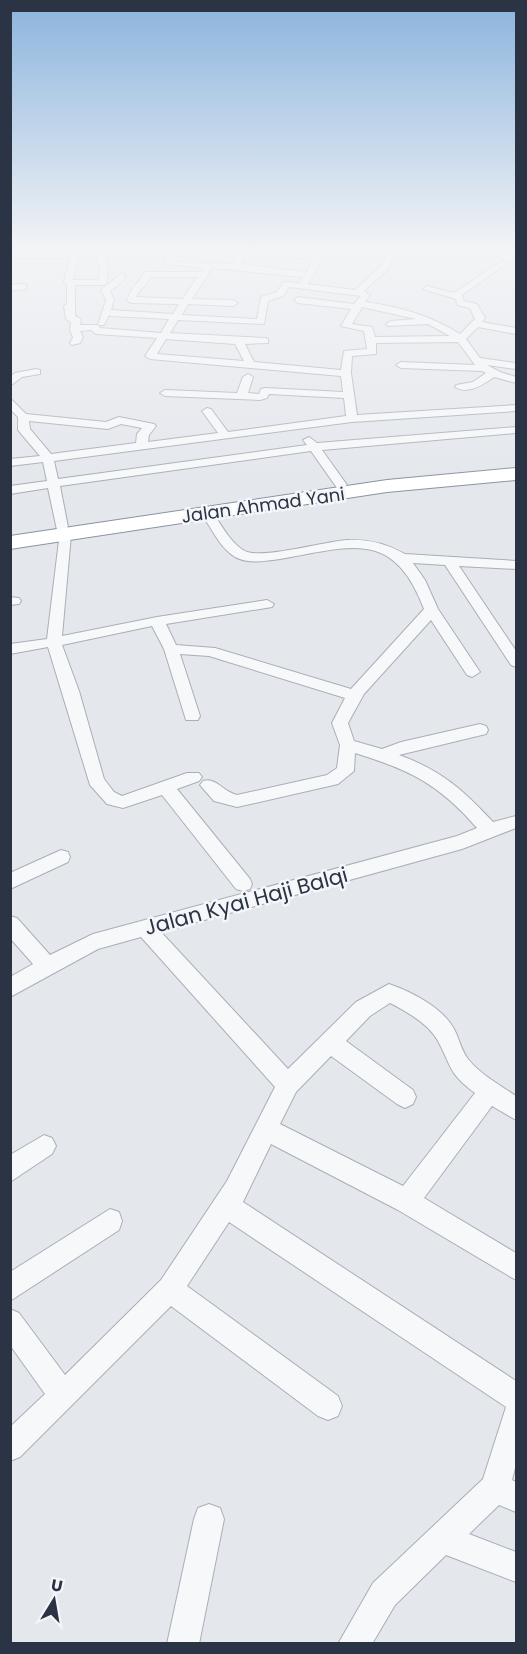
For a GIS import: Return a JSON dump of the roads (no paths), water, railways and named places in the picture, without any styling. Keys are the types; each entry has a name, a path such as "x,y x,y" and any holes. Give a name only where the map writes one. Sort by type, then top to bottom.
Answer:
{"highway":[{"name":"Jalan Ahmad Yani","path":"10,543 64,531 341,485 422,475 516,468"},
{"name":"Jalan Ahmad Yani","path":"10,535 64,531 207,513 387,486 516,474"}],"street":[{"path":"169,325 150,355 152,357 250,364"},
{"path":"75,343 78,338 75,328 98,327 108,332 239,341 263,337 261,325"},
{"path":"346,325 369,329 373,352 347,352"},
{"path":"437,325 459,339 485,367 504,377 516,380"},
{"path":"370,340 459,339 476,325"},
{"path":"500,325 516,331"},
{"path":"239,341 250,364 267,378 349,395"},
{"path":"343,341 347,352 346,373 352,419"},
{"path":"400,365 516,366"},
{"path":"460,387 476,385 485,367"},
{"path":"504,377 516,371"},
{"path":"10,383 22,374 36,372"},
{"path":"267,378 346,373"},
{"path":"242,395 248,377"},
{"path":"165,393 262,396 267,378"},
{"path":"10,401 23,417 24,430 48,458 64,531 54,642 71,691 96,781 108,796 119,802 165,787 201,781 224,799 237,801 332,780 345,771 348,745 340,730 341,719 378,666 423,621 431,609"},
{"path":"10,463 352,419 413,409 450,411 516,408"},
{"path":"207,411 225,435"},
{"path":"450,411 466,432"},
{"path":"23,417 108,426 117,420 122,420 150,426 143,434 142,445"},
{"path":"299,426 341,485"},
{"path":"10,490 313,447 466,432 516,430"},
{"path":"207,513 236,551 246,557 260,558 351,544 382,548 400,558 412,570 431,609 472,672"},
{"path":"400,558 516,565"},
{"path":"449,561 516,662"},
{"path":"10,649 156,621 267,604"},
{"path":"156,621 171,649 192,716"},
{"path":"171,649 210,651 355,696"},
{"path":"384,756 401,748 480,730"},
{"path":"348,745 384,756 429,775 450,790 489,830 516,834"},
{"path":"165,787 243,884"},
{"name":"Jalan Kyai Haji Balqi","path":"10,988 93,942 462,842 489,830 516,822"},
{"path":"10,882 61,857"},
{"path":"10,924 47,966"},
{"path":"145,928 288,1085"},
{"path":"10,1447 170,1289 236,1190 288,1085 363,1009 383,995 394,994 440,1026 445,1031 453,1056 460,1066 516,1109"},
{"path":"331,1043 405,1096"},
{"path":"407,1201 490,1091"},
{"path":"266,1129 407,1201 516,1267"},
{"path":"10,1170 44,1146"},
{"path":"226,1205 516,1397"},
{"path":"10,1288 110,1221"},
{"path":"170,1289 328,1406"},
{"path":"10,1322 63,1396"},
{"path":"354,1644 384,1594 443,1539 506,1493 516,1417"},
{"path":"183,1644 209,1519"},
{"path":"443,1539 516,1567"}]}
